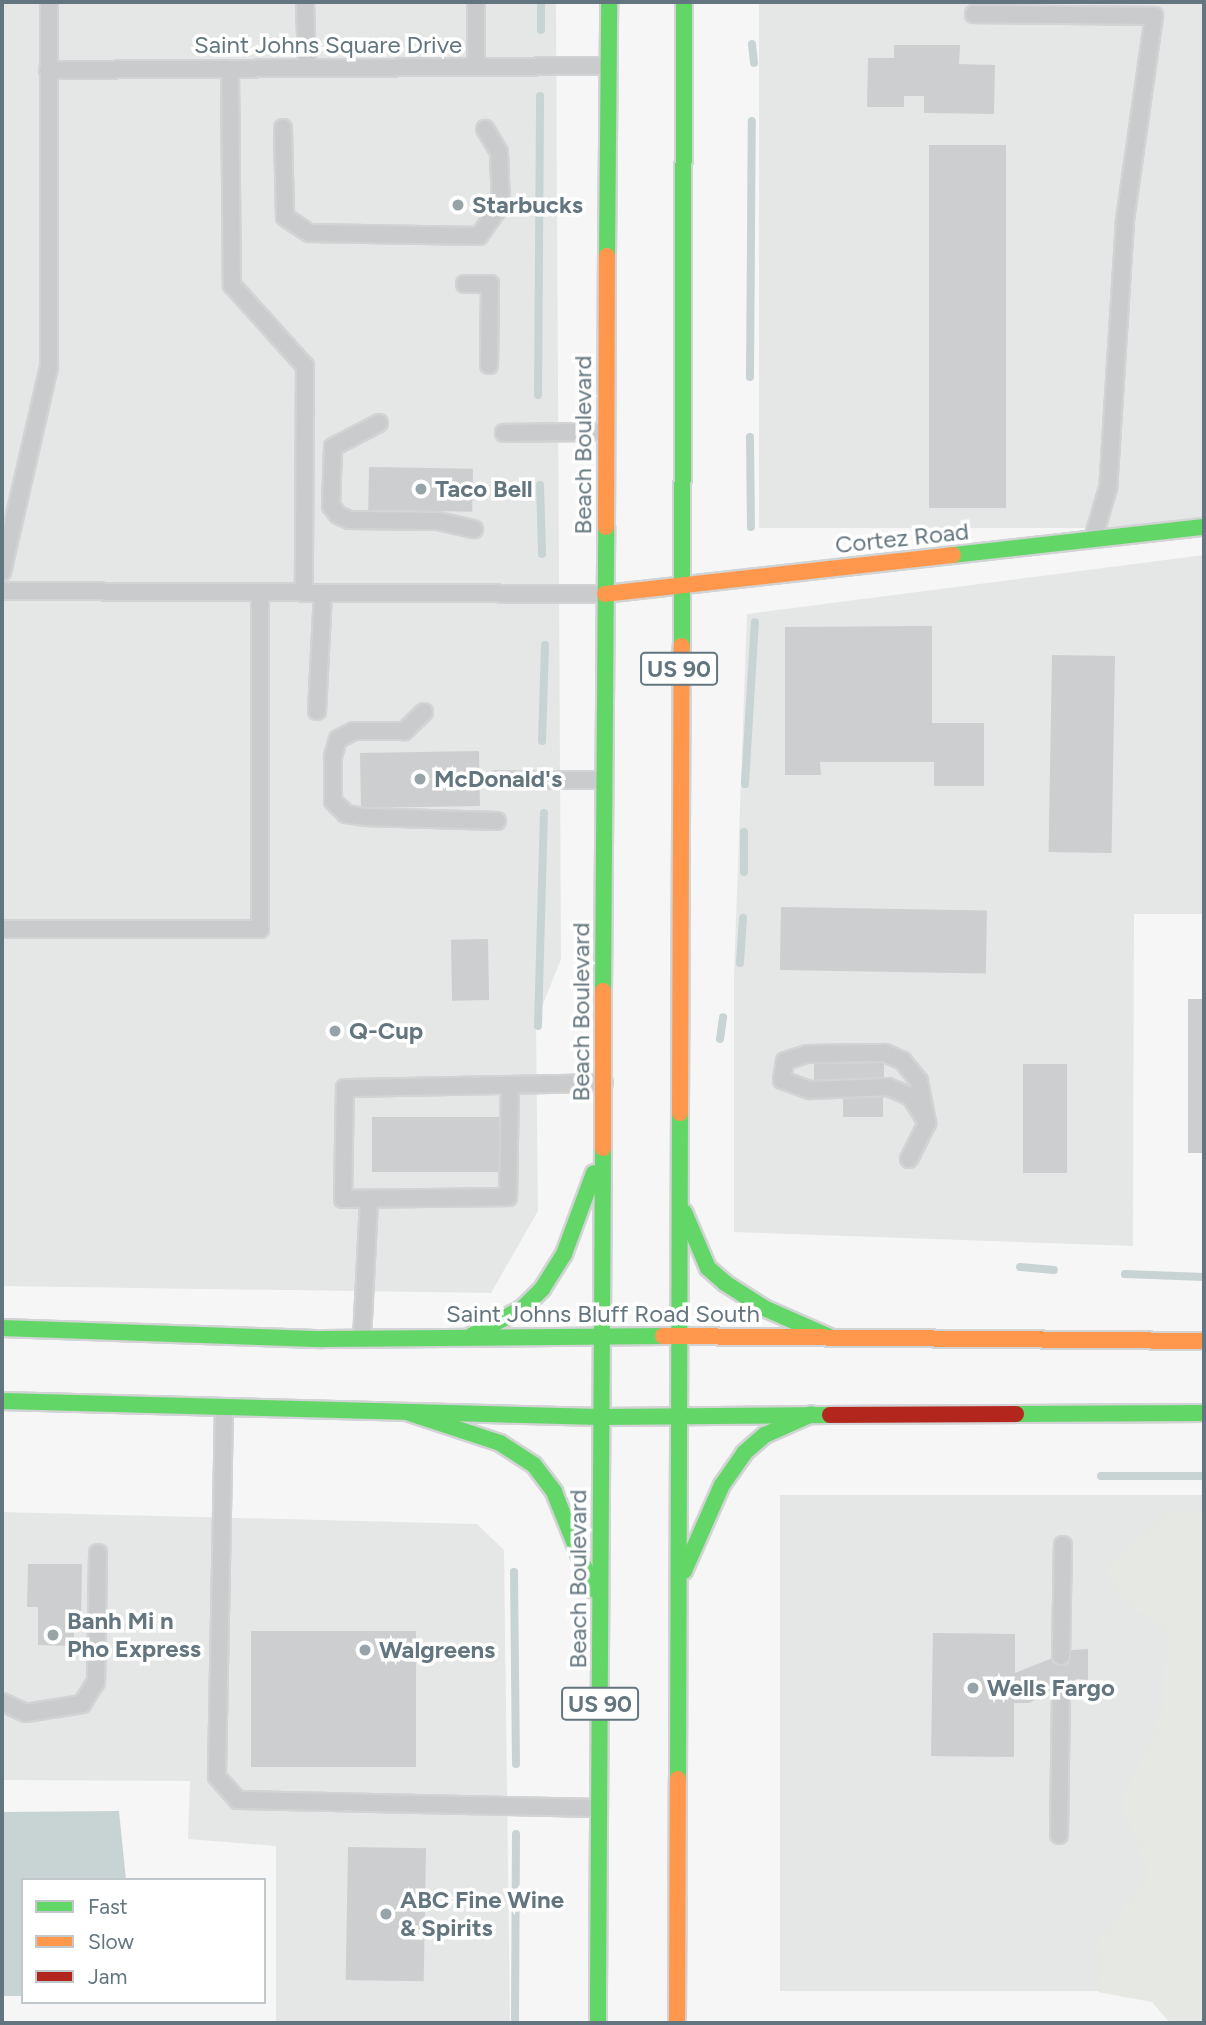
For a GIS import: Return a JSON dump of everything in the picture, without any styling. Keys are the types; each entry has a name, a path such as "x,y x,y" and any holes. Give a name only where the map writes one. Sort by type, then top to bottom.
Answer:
{"main road":[{"name":"Beach Boulevard","path":"598,2023 609,2"},
{"name":"US 90","path":"677,2023 679,584 684,2"},
{"name":"Cortez Road","path":"605,594 1204,527"},
{"path":"471,1336 523,1308 542,1289 564,1254 603,1148"},
{"path":"678,1198 708,1268 725,1283 764,1308 832,1338"},
{"name":"Saint Johns Bluff Road South","path":"2,1328 362,1339 677,1336 1204,1341"},
{"path":"2,1401 601,1416 1204,1413"},
{"path":"409,1413 500,1443 534,1465 554,1492 600,1609"},
{"path":"678,1586 722,1485 744,1452 765,1435 812,1414"}],"lane":[{"path":"2,572 49,367 49,2"},
{"path":"305,2 307,68"},
{"path":"476,2 477,67"},
{"path":"974,14 1156,9 1125,221 1108,488 1093,539"},
{"name":"Saint Johns Square Drive","path":"48,70 609,66"},
{"path":"230,69 232,285 305,366 304,593"},
{"path":"283,128 285,217 309,233 479,236 501,205 499,152 485,129"},
{"path":"465,284 490,284 489,365"},
{"path":"379,424 333,447 331,506 338,514 348,520 438,521 474,528"},
{"path":"504,433 606,432"},
{"path":"2,591 605,594"},
{"path":"2,929 260,929 260,592"},
{"path":"317,711 323,593"},
{"path":"424,712 404,731 354,730 338,739 333,757 333,801 346,814 364,817 497,821"},
{"path":"497,780 604,780"},
{"path":"909,1159 927,1123 919,1082 903,1061 885,1054 807,1054 785,1061 782,1080 810,1090 888,1087 911,1097 927,1123"},
{"path":"510,1085 508,1197 343,1199 345,1088 604,1083"},
{"path":"362,1339 369,1199"},
{"path":"224,1408 217,1777 238,1800 599,1808"},
{"path":"1061,1656 1063,1545"},
{"path":"2,1702 26,1713 82,1704 96,1682 97,1553"},
{"path":"1059,1835 1061,1688"}],"shaded area":[{"path":"2,2 556,2 561,959 536,1022 538,1211 491,1293 2,1286"},
{"path":"759,2 1204,2 1204,528 759,528"},
{"path":"1204,555 1204,914 1134,914 1133,1246 734,1232 734,974 747,614"},
{"path":"780,1495 1204,1495 1204,1991 780,1991"},
{"path":"1168,1511 1204,1511 1204,2023 1170,2023 1152,2002 1098,1992 1097,1944 1149,1874 1122,1803 1165,1705 1167,1632 1115,1593 1107,1566"},
{"path":"2,1512 477,1524 504,1550 510,2023 276,2023 276,1846 188,1839 190,1781 2,1780"},
{"path":"119,1811 126,1878 21,1878 21,1996 2,1996 2,1812"}],"building":[{"path":"894,45 960,45 959,64 995,65 994,114 924,113 924,96 904,96 904,107 867,107 868,58 894,58"},
{"path":"929,145 1006,145 1006,508 929,508"},
{"name":"Taco Bell","path":"369,467 473,469 472,512 368,510"},
{"path":"932,626 932,723 984,723 984,786 934,786 934,762 820,762 821,775 785,775 785,627"},
{"path":"1052,655 1115,656 1112,853 1049,852"},
{"name":"McDonald's","path":"479,751 480,806 361,808 360,753"},
{"path":"781,907 987,911 986,974 780,970"},
{"path":"488,939 489,1000 452,1001 451,940"},
{"path":"1188,999 1204,999 1204,1153 1188,1153"},
{"path":"814,1060 884,1060 884,1082 814,1082"},
{"path":"1023,1064 1067,1064 1067,1173 1023,1173"},
{"path":"843,1096 883,1096 883,1117 843,1117"},
{"path":"372,1117 499,1117 499,1172 372,1172"},
{"path":"28,1564 82,1564 81,1616 74,1616 74,1646 38,1645 38,1607 27,1607"},
{"path":"251,1631 416,1631 416,1767 251,1767"},
{"name":"Wells Fargo","path":"933,1633 1015,1634 1015,1673 1073,1650 1088,1649 1088,1680 1077,1679 1029,1703 1014,1703 1014,1757 931,1756"},
{"name":"ABC Fine Wine & Spirits","path":"348,1847 426,1848 424,1981 346,1980"}],"waterway":[{"path":"541,2 541,30"},
{"path":"752,44 754,63"},
{"path":"538,395 540,96"},
{"path":"750,377 752,121"},
{"path":"750,437 751,527"},
{"path":"540,485 542,554"},
{"path":"745,784 755,622"},
{"path":"542,741 545,645"},
{"path":"538,1026 544,813"},
{"path":"744,832 744,872"},
{"path":"740,963 743,918"},
{"path":"720,1039 723,1017"},
{"path":"1020,1267 1054,1270"},
{"path":"1125,1274 1204,1277"},
{"path":"1101,1476 1204,1476"},
{"path":"514,1572 516,1764"},
{"path":"515,2023 516,1834"}],"traffic: fast":[{"path":"607,256 609,2"},
{"path":"682,646 684,2"},
{"path":"603,991 606,527"},
{"path":"953,555 1204,527"},
{"path":"678,1779 680,1113"},
{"path":"598,1991 603,1148"},
{"path":"471,1336 523,1308 542,1289 564,1254 594,1173"},
{"path":"684,1212 708,1268 725,1283 764,1308 832,1338"},
{"path":"2,1328 323,1339 663,1336"},
{"path":"2,1401 601,1417 830,1415"},
{"path":"409,1413 500,1443 534,1465 554,1492 593,1589"},
{"path":"1016,1414 1204,1413"},
{"path":"684,1571 722,1485 744,1453 765,1435 812,1414"},
{"path":"598,1991 598,2023"}],"traffic: slow":[{"path":"606,527 607,256"},
{"path":"605,594 953,555"},
{"path":"680,1113 682,646"},
{"path":"603,991 603,1148"},
{"path":"663,1336 1204,1341"},
{"path":"677,2023 678,1779"}],"traffic: jam":[{"path":"830,1415 1016,1414"}],"place":[{"name":"Starbucks","path":"458,205"},
{"name":"Taco Bell","path":"421,489"},
{"name":"McDonald's","path":"420,779"},
{"name":"Q-Cup","path":"335,1031"},
{"name":"Banh Mi n Pho Express","path":"53,1635"},
{"name":"Walgreens","path":"365,1650"},
{"name":"Wells Fargo","path":"973,1688"},
{"name":"ABC Fine Wine & Spirits","path":"386,1914"}]}
